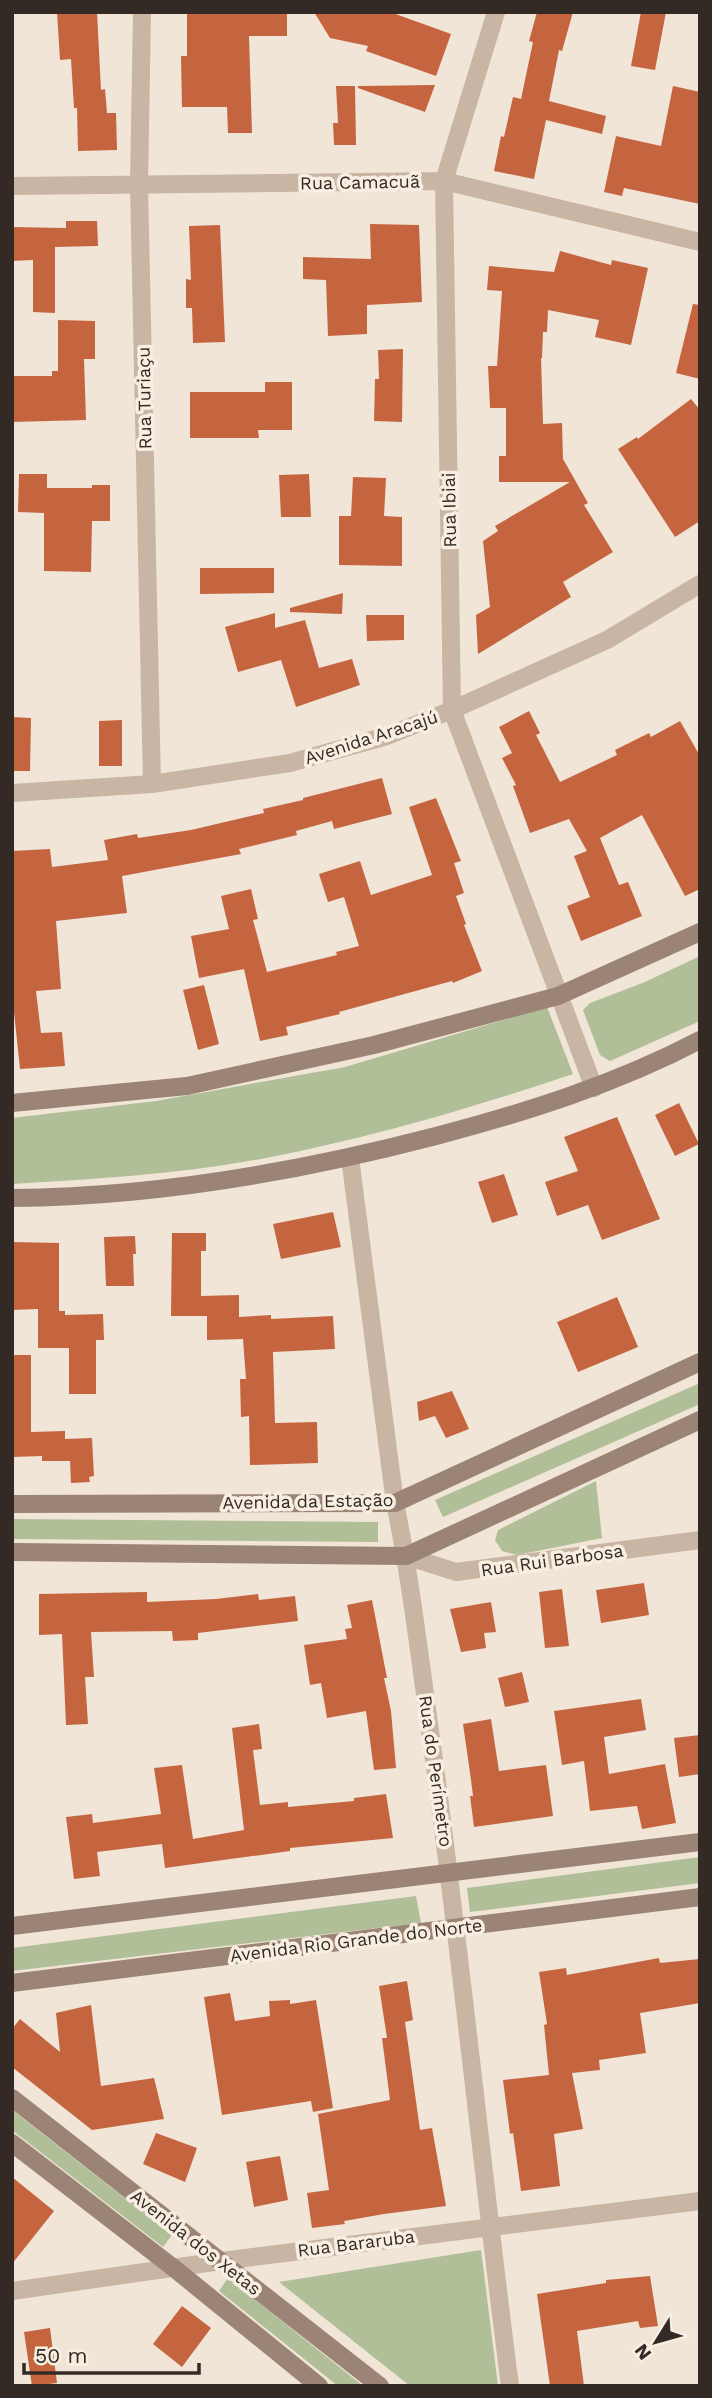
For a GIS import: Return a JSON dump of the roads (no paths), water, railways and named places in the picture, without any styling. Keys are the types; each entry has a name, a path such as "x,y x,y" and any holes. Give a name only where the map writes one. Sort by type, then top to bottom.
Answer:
{"street":[{"name":"Rua Turiaçu","path":"142,12 139,184 152,784"},
{"name":"Rua Ibiai","path":"496,12 444,181 452,710 594,1088"},
{"name":"Rua Camacuã","path":"12,186 444,181 700,242"},
{"name":"Avenida Aracajú","path":"12,793 152,784 289,764 387,736 452,710 607,640 700,584"},
{"path":"12,1103 187,1086 374,1045 558,996 700,932"},
{"path":"12,1198 44,1198 194,1185 350,1158 510,1116 594,1088 700,1040"},
{"name":"Rua do Perímetro","path":"350,1158 396,1503 406,1556 450,1874 489,2227 510,2386"},
{"name":"Avenida da Estação","path":"12,1504 396,1503 700,1362"},
{"path":"12,1552 406,1556 700,1420"},
{"name":"Rua Rui Barbosa","path":"406,1556 456,1572 700,1539"},
{"path":"12,1926 700,1842"},
{"name":"Avenida Rio Grande do Norte","path":"12,1983 700,1897"},
{"name":"Avenida dos Xetas","path":"12,2098 380,2386"},
{"name":"Avenida dos Xetas","path":"12,2143 175,2269 319,2386"},
{"name":"Rua Bararuba","path":"12,2291 220,2261 700,2201"}]}
